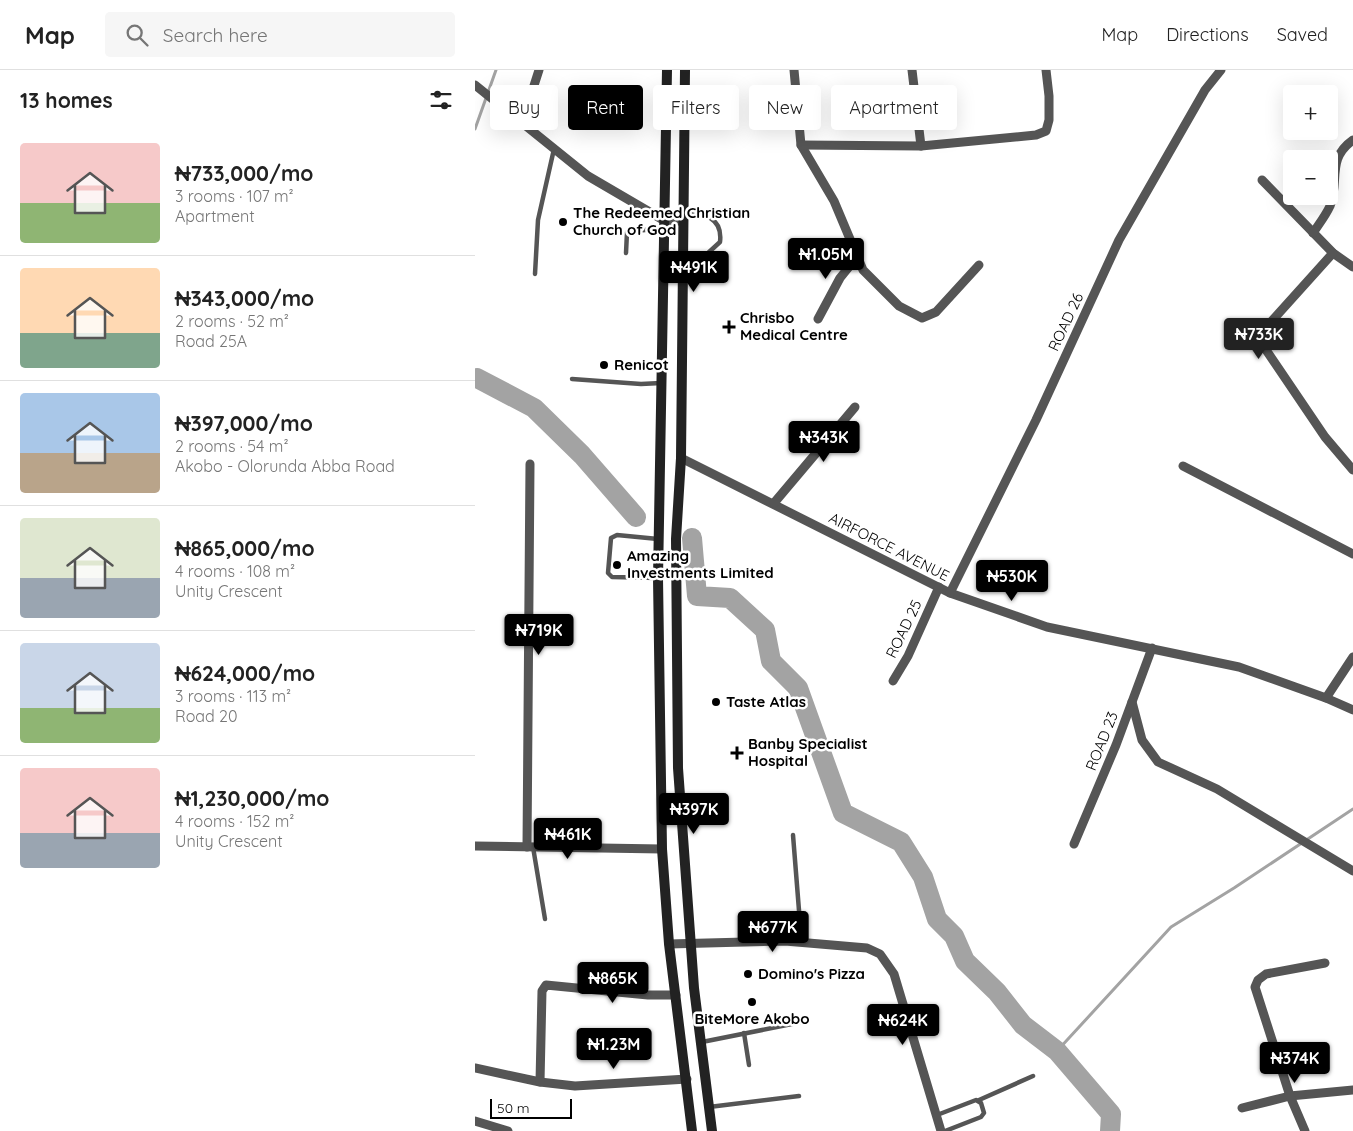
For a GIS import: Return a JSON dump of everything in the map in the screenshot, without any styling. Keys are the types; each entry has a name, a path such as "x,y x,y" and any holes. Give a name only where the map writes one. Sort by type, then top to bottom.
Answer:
{"main road":[{"path":"667,70 663,383 658,578 662,849 669,944 692,1131"},
{"path":"685,70 681,458 676,539 678,768 694,988 712,1131"}],"street":[{"path":"534,85 539,70"},
{"path":"794,70 801,145 834,201 863,270 899,306 922,318 936,312 979,265"},
{"path":"912,70 921,146"},
{"name":"ROAD 26","path":"950,593 1036,420 1119,240 1205,90 1221,70"},
{"path":"801,145 921,146 1018,138 1046,131 1049,120 1046,71"},
{"path":"475,85 490,97"},
{"path":"531,130 588,176 665,224 683,216"},
{"path":"1313,233 1330,206 1336,161 1340,153 1353,140"},
{"path":"1262,180 1333,253 1353,267"},
{"path":"1333,253 1262,332 1261,338 1262,344 1325,437 1353,470"},
{"path":"818,318 840,278 857,257"},
{"path":"774,503 855,408"},
{"name":"AIRFORCE AVENUE","path":"681,458 950,593 1047,627 1239,667 1326,698 1353,710"},
{"path":"530,464 530,847"},
{"path":"1183,466 1353,554"},
{"name":"ROAD 25","path":"893,682 939,587"},
{"name":"ROAD 23","path":"1074,844 1152,648"},
{"path":"1326,698 1353,657"},
{"path":"1132,702 1142,740 1158,762 1217,789 1353,871"},
{"path":"475,846 662,849"},
{"path":"669,944 691,942 800,942 867,948 880,954 894,974 943,1131"},
{"path":"1305,1131 1290,1096 1255,987 1258,980 1266,974 1325,963"},
{"path":"540,1082 542,991 547,985 648,996 676,995"},
{"path":"475,1068 540,1082 575,1086 687,1079"},
{"path":"1242,1108 1290,1096 1353,1090"},
{"path":"475,1122 508,1131"}],"lane":[{"path":"535,274 539,220 554,149"},
{"path":"682,259 708,253 720,242 721,233 713,220 706,215 683,216"},
{"path":"626,253 627,232 665,224"},
{"path":"572,379 641,384 663,383"},
{"path":"658,578 612,577 608,573 611,538 617,535 659,537"},
{"path":"793,835 800,942"},
{"path":"530,847 545,919"},
{"path":"769,941 768,928 772,923 799,923"},
{"path":"702,1042 802,1022"},
{"path":"744,1033 749,1065"},
{"path":"937,1115 979,1100 1033,1076"},
{"path":"709,1107 799,1096"},
{"path":"943,1131 981,1117 984,1112 979,1100"}],"waterway":[{"path":"475,129 496,70"},
{"path":"475,374 477,378"},
{"path":"477,378 534,408 582,455 636,517"},
{"path":"692,538 697,596 730,598 765,630 771,661 798,688 843,813 901,842 923,877 937,919 954,936 965,961 997,992 1023,1025 1057,1051 1111,1114 1110,1131"},
{"path":"1057,1051 1171,927 1234,888 1353,809"}],"place":[{"name":"The Redeemed Christian Church of God","path":"563,222"},
{"name":"Chrisbo Medical Centre","path":"729,327"},
{"name":"Renicot","path":"604,365"},
{"name":"Amazing Investments Limited","path":"617,565"},
{"name":"Taste Atlas","path":"716,702"},
{"name":"Banby Specialist Hospital","path":"737,753"},
{"name":"Domino's Pizza","path":"748,974"},
{"name":"BiteMore Akobo","path":"752,1002"}]}
